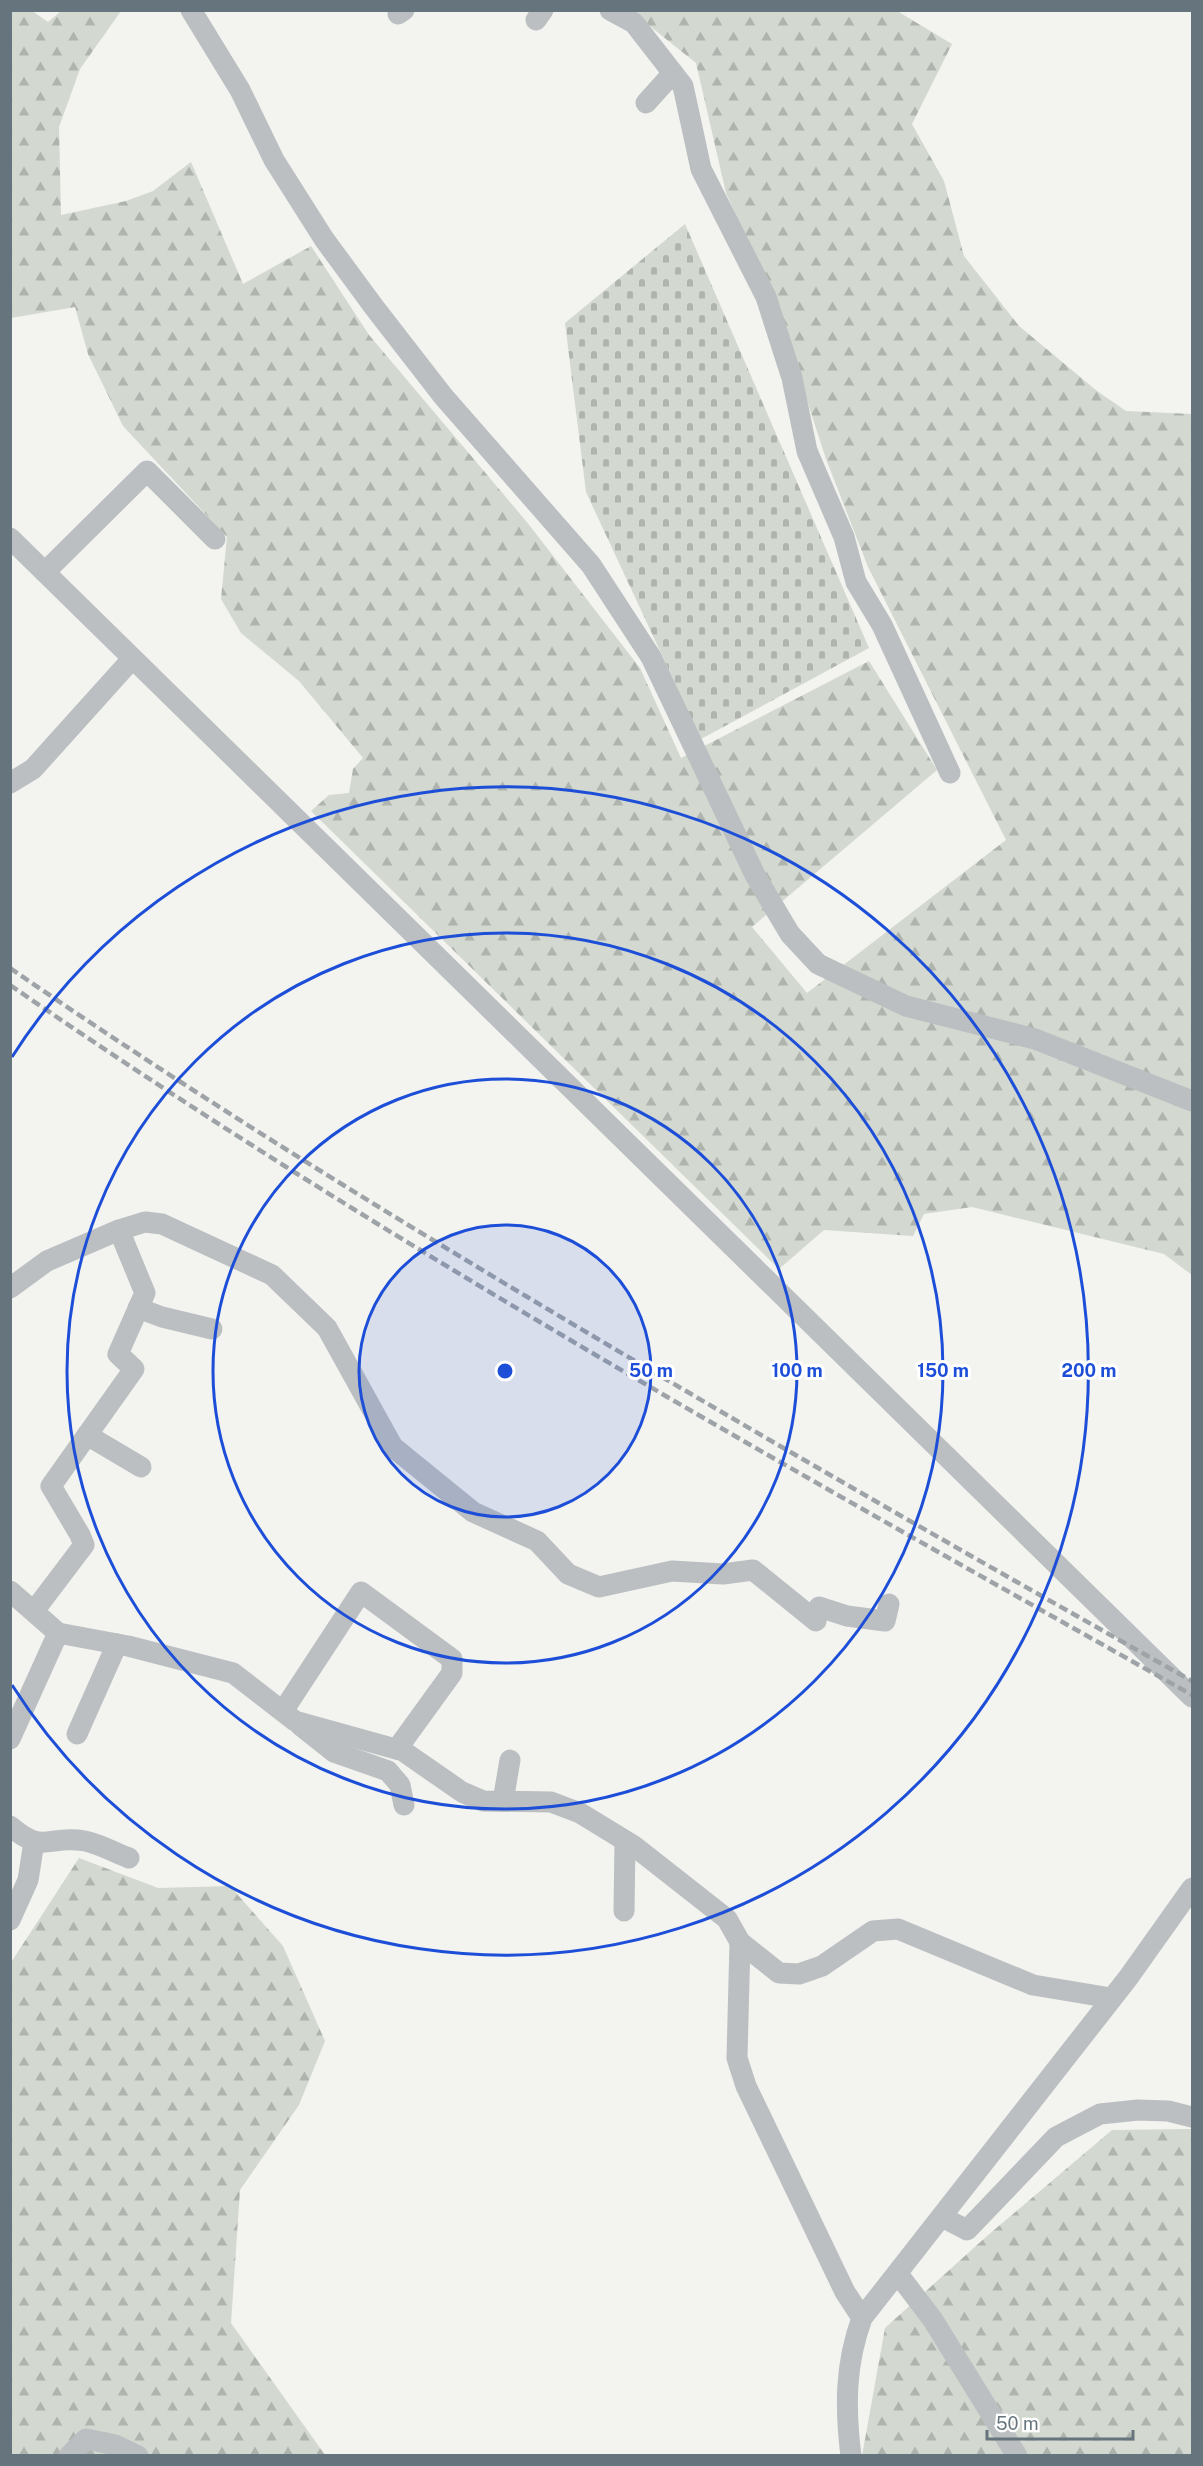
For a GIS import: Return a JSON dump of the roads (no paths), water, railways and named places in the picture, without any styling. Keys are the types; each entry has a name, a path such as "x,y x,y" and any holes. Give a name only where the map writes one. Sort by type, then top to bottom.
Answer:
{"street":[{"path":"191,10 240,90 274,160 324,238 374,308 443,396 591,565 651,657 754,875 790,934 818,964 906,1006 1035,1039 1192,1101"},
{"path":"610,10 634,23 683,86 700,169 766,297 792,378 807,451 844,537 856,582 882,625 950,773"},
{"path":"646,103 673,73"},
{"path":"45,572 147,471 215,539"},
{"path":"10,538 1192,1697"},
{"path":"10,783 33,769 132,659"},
{"path":"10,1288 47,1261 119,1230 145,1222 162,1224 272,1275 327,1328 393,1447 473,1512 537,1540 568,1574 599,1587 672,1571 723,1574 753,1570 816,1620 819,1607 847,1616 885,1621 889,1604"},
{"path":"119,1230 142,1301 162,1317 212,1329"},
{"path":"34,1611 84,1545 81,1535 51,1486 134,1369 118,1354 142,1301"},
{"path":"87,1435 141,1467"},
{"path":"10,1590 58,1633 117,1644 233,1673 334,1752 388,1771 400,1785 404,1805"},
{"path":"289,1716 361,1592 452,1659 452,1673 397,1749"},
{"path":"10,1739 58,1633"},
{"path":"77,1734 117,1644"},
{"path":"289,1716 403,1751 462,1792 483,1801 551,1802 580,1813 625,1841 728,1919 740,1942 779,1973 799,1974 822,1966 873,1931 898,1929 1033,1985 1111,1998"},
{"path":"503,1802 510,1760"},
{"path":"10,1826 25,1839 41,1844 55,1840 85,1841 129,1858"},
{"path":"624,1911 625,1841"},
{"path":"10,1920 28,1880 34,1842"},
{"path":"851,2456 846,2417 848,2371 862,2318 1111,1998 1192,1888"},
{"path":"740,1942 737,2058 746,2086 845,2292 862,2318"},
{"path":"942,2217 967,2230 1056,2137 1100,2115 1138,2110 1192,2117"},
{"path":"898,2274 933,2320 1017,2456"},
{"path":"69,2456 86,2439 115,2445 138,2456"}],"railway":[{"path":"10,968 229,1113 453,1252 823,1471 1192,1681"},
{"path":"10,985 153,1081 298,1174 593,1354 1192,1695"}]}
